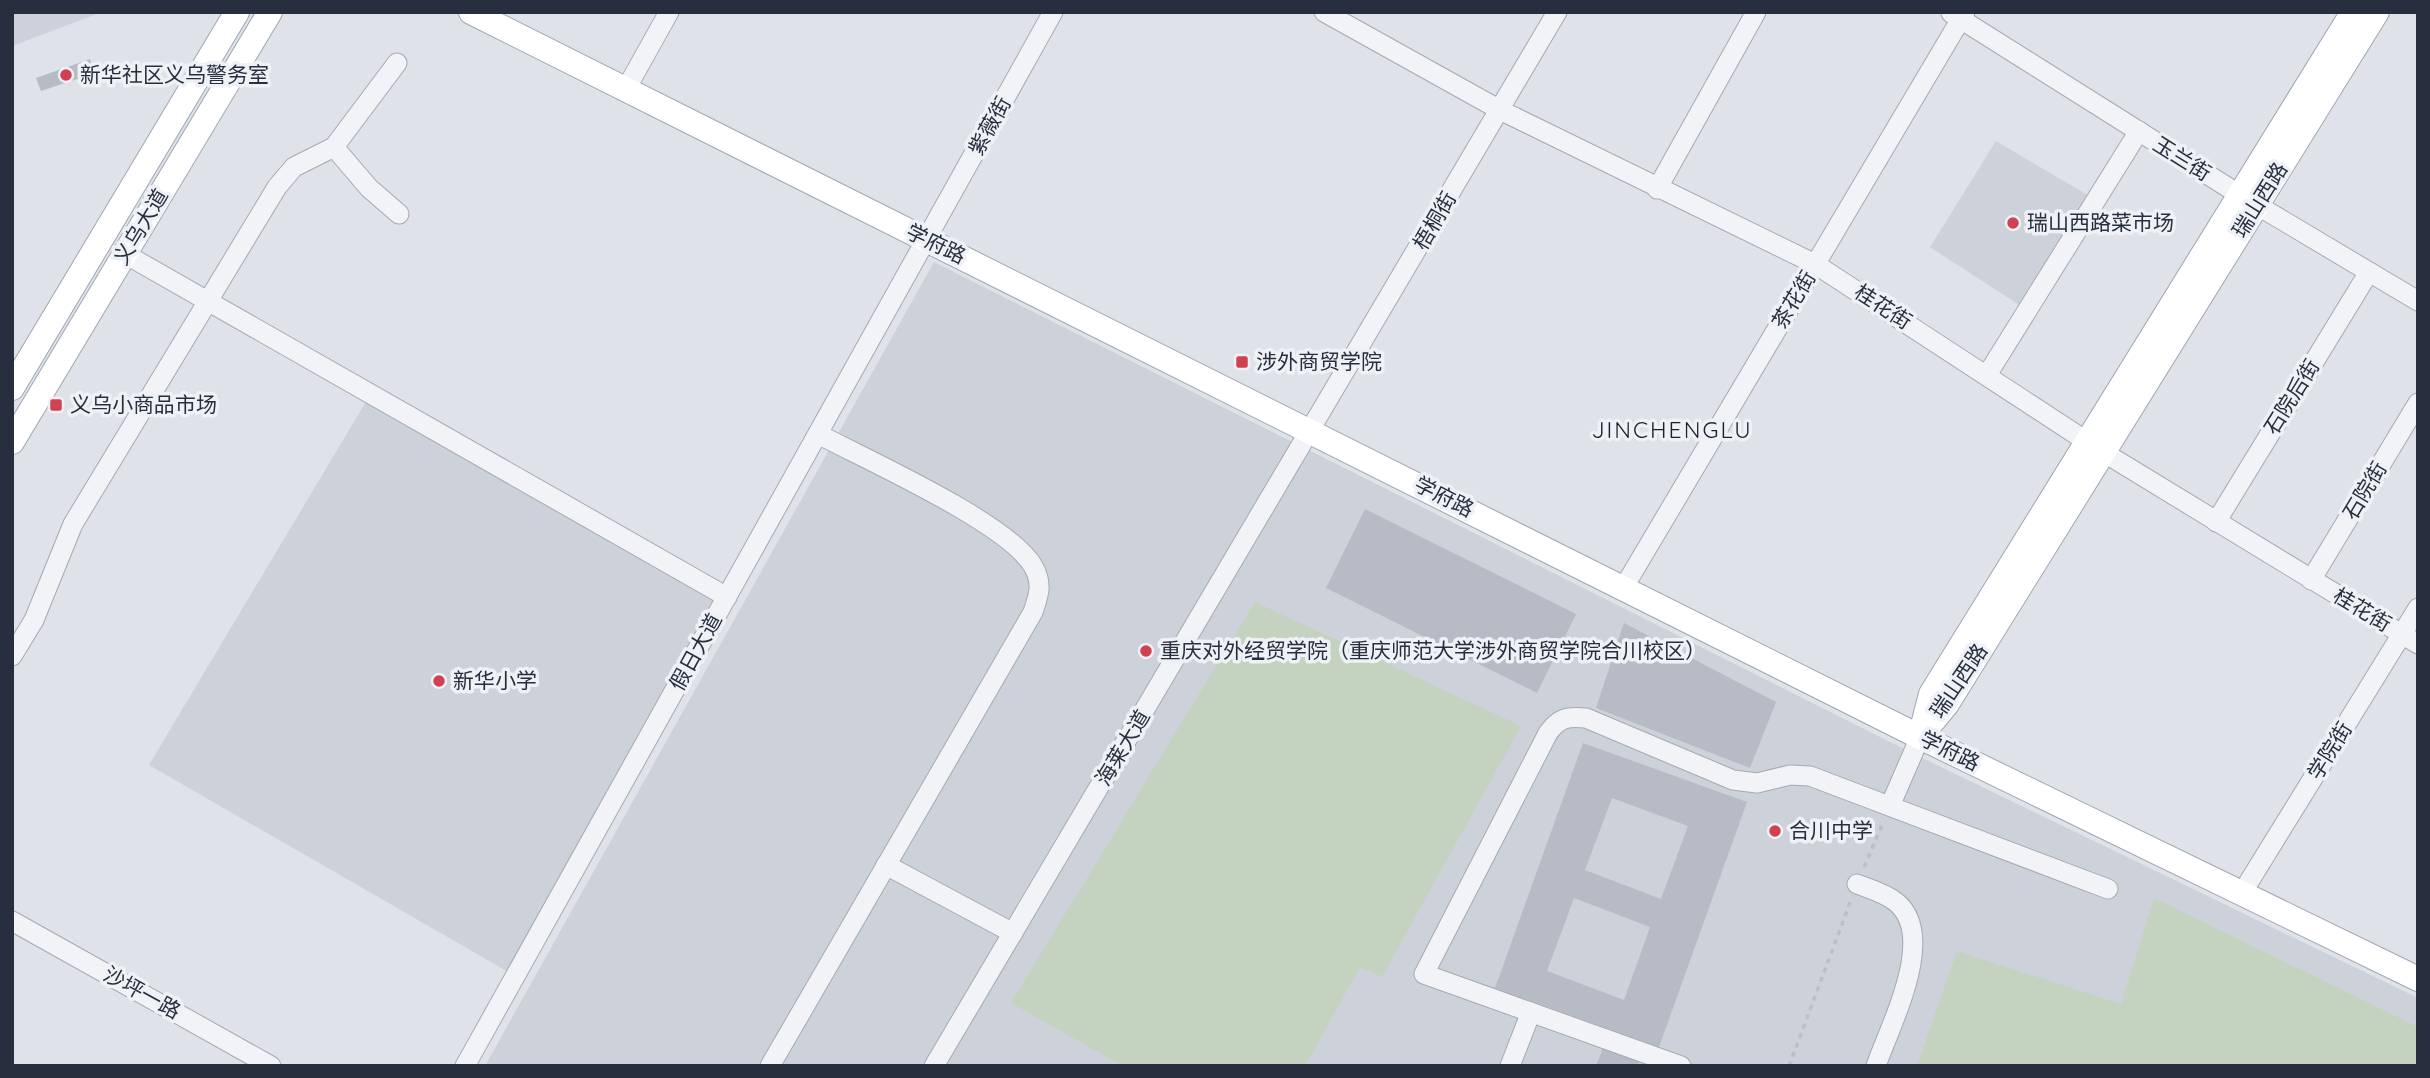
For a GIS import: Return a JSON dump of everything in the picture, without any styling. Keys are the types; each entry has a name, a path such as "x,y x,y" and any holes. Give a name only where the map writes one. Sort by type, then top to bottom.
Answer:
{"main road":[{"name":"义乌大道","path":"12,388 237,12"},
{"name":"义乌大道","path":"12,442 270,12"},
{"name":"学府路","path":"471,12 1312,430 1920,737 2418,979"},
{"name":"瑞山西路","path":"2248,200 2353,12"},
{"name":"瑞山西路","path":"1920,737 1947,704 2095,446 2248,200 2377,12"}],"street":[{"path":"626,89 669,12"},
{"name":"紫薇街","path":"927,239 1054,12"},
{"name":"桂花街","path":"1324,12 1500,110 1815,264 2095,446 2410,639"},
{"name":"梧桐街","path":"1312,430 1557,12"},
{"path":"1657,189 1756,12"},
{"name":"玉兰街","path":"1959,14 2248,200 2418,301"},
{"name":"茶花街","path":"1624,587 1959,14"},
{"path":"12,656 34,620 73,524 277,187 294,167 334,147 397,64"},
{"path":"1987,375 2139,131"},
{"path":"334,147 369,188 399,214"},
{"name":"假日大道","path":"464,1066 927,239"},
{"path":"125,254 727,597"},
{"name":"石院后街","path":"2216,522 2369,272"},
{"name":"石院街","path":"2311,580 2418,403"},
{"name":"海莱大道","path":"934,1066 1312,430"},
{"path":"770,1066 1033,612 1041,589 1033,566 987,524 818,434"},
{"name":"学院街","path":"2242,893 2410,639 2418,608"},
{"path":"1681,1066 1424,974 1548,733 1558,720 1571,716 1586,718 1733,780 1757,783 1790,775 1810,776 2108,889"},
{"path":"1890,806 1920,737"},
{"path":"886,865 1013,933"},
{"path":"1857,884 1898,904 1910,919 1915,940 1913,961 1875,1066"},
{"name":"沙坪一路","path":"12,921 271,1066"},
{"path":"1510,1066 1531,1012"}],"path":[{"path":"1789,1066 1857,884 1890,806"}],"shaded area":[{"path":"12,12 102,12 12,46"},
{"name":"瑞山西路菜市场","path":"1996,141 2096,200 2027,310 1930,247"},
{"name":"重庆对外经贸学院（重庆师范大学涉外商贸学院合川校区）","path":"934,262 1912,753 2418,998 2418,1066 485,1066"},
{"name":"新华小学","path":"370,395 727,597 515,976 149,765"}],"green space":[{"path":"1255,602 1521,726 1382,977 1360,967 1305,1066 1123,1066 1011,1003"},
{"path":"2154,898 2418,1027 2418,1066 1917,1066 1957,951 2121,1004"}],"building":[{"name":"新华社区义乌警务室","path":"90,59 95,73 41,91 36,78"},
{"path":"1365,509 1576,614 1537,693 1326,588"},
{"path":"1624,623 1776,702 1750,768 1596,708"},
{"path":"1583,743 1747,802 1659,1047 1495,988","holes":["1612,798 1688,826 1661,899 1585,870","1574,898 1650,927 1624,1000 1547,971"]},
{"path":"1603,1048 1639,1061 1638,1066 1596,1066"}],"place":[{"name":"新华社区义乌警务室","path":"66,75"},
{"name":"瑞山西路菜市场","path":"2013,223"},
{"name":"涉外商贸学院","path":"1242,362"},
{"name":"义乌小商品市场","path":"56,405"},
{"name":"重庆对外经贸学院（重庆师范大学涉外商贸学院合川校区）","path":"1146,651"},
{"name":"新华小学","path":"439,681"},
{"name":"合川中学","path":"1775,831"}],"district":[{"name":"JINCHENGLU","path":"1672,430"}]}
